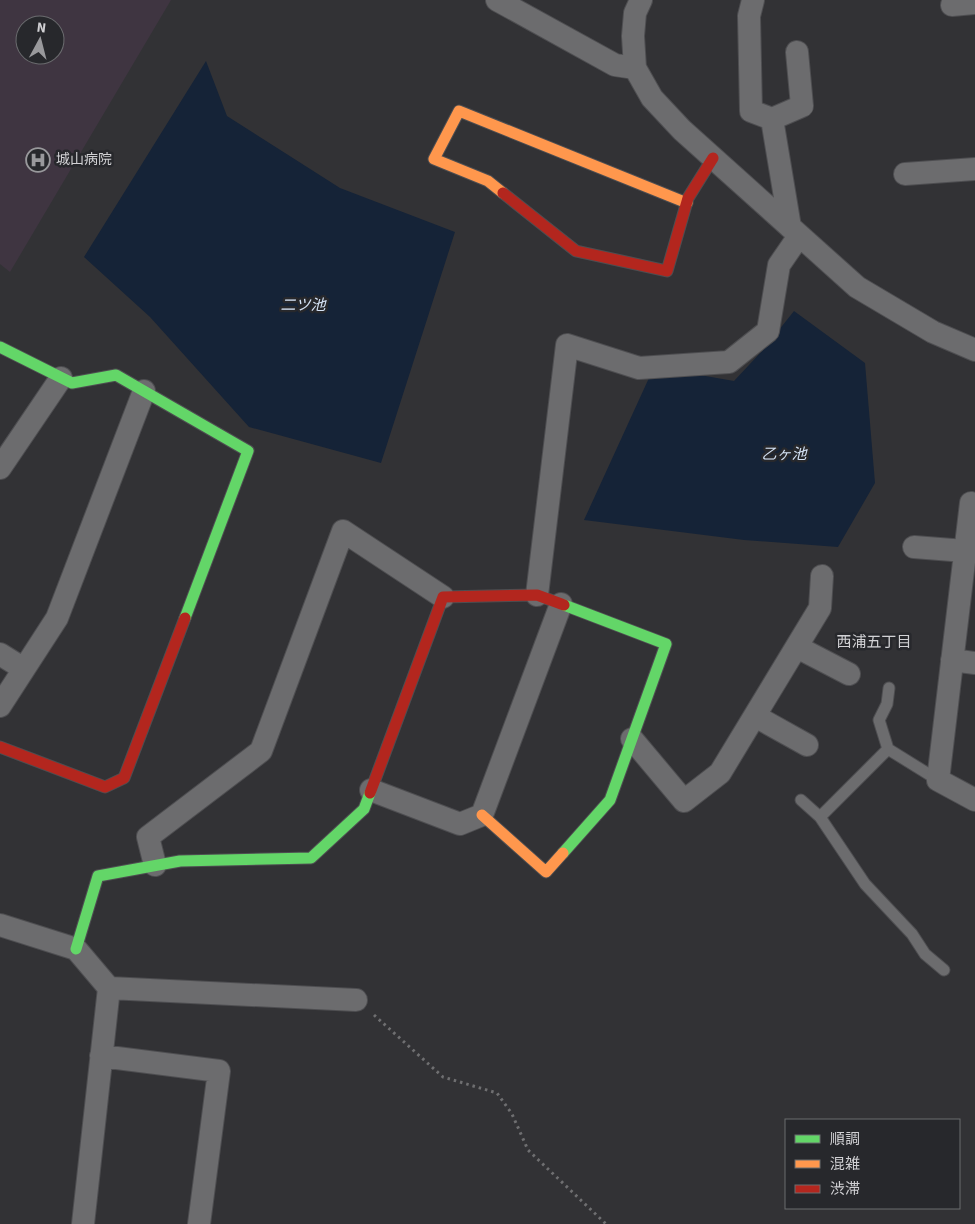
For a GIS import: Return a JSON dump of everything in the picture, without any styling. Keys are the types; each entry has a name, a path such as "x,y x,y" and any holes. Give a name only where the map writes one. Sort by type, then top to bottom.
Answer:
{"street":[{"path":"497,0 615,65 635,68"},
{"path":"641,0 635,13 632,36 635,68 652,98 713,158 857,287 933,332 975,350"},
{"path":"753,0 748,16 751,111 772,119 802,106 797,52"},
{"path":"952,5 975,3"},
{"path":"687,203 459,111 434,159 488,181 576,251 668,271 687,203 713,158"},
{"path":"537,595 567,345 639,368 728,362 768,331 779,265 794,231 772,119"},
{"path":"904,174 975,169"},
{"path":"0,347 72,383 116,375 248,451 124,778 106,787 0,746"},
{"path":"0,468 61,378"},
{"path":"0,706 57,618 144,391"},
{"path":"971,503 938,780 975,800"},
{"path":"154,865 148,837 261,751 343,531 443,597 537,595 666,644 610,800 546,872 482,815"},
{"path":"914,547 965,551"},
{"path":"632,738 684,801 720,773 820,608 822,576"},
{"path":"76,949 98,876 180,861 311,858 364,808 443,597"},
{"path":"371,790 460,824 482,815 561,604"},
{"path":"797,647 849,674"},
{"path":"0,654 24,669"},
{"path":"952,660 975,663"},
{"path":"755,716 807,745"},
{"path":"0,925 76,949 109,988 83,1224"},
{"path":"109,988 356,1000"},
{"path":"101,1056 219,1071 199,1224"}],"lane":[{"path":"889,688 887,704 879,720 888,750 938,780"},
{"path":"820,817 888,750"},
{"path":"801,800 820,817 865,884 912,934 925,954 944,970"}],"path":[{"path":"356,1000 443,1077 497,1093 512,1114 528,1150 606,1224"}],"shaded area":[{"name":"城山病院","path":"0,0 171,0 10,272 0,264"}],"water":[{"name":"二ツ池","path":"206,61 227,116 340,188 455,232 381,463 249,427 150,317 84,257"},
{"name":"乙ヶ池","path":"794,311 865,363 875,483 838,547 744,540 584,520 654,367 734,381 763,350"}],"traffic: fast":[{"path":"0,347 72,383 116,375 248,451 185,618"},
{"path":"563,853 610,800 666,644 564,605"},
{"path":"76,949 98,876 180,861 311,858 364,809 370,793"}],"traffic: slow":[{"path":"503,193 488,181 434,159 459,111 687,203"},
{"path":"482,815 546,872 563,853"}],"traffic: jam":[{"path":"503,193 576,251 667,271 688,198 713,158"},
{"path":"370,793 443,597 537,595 564,605"},
{"path":"0,747 105,787 124,778 185,618"}],"place":[{"name":"城山病院","path":"38,160"}],"district":[{"name":"西浦五丁目","path":"874,642"}]}
